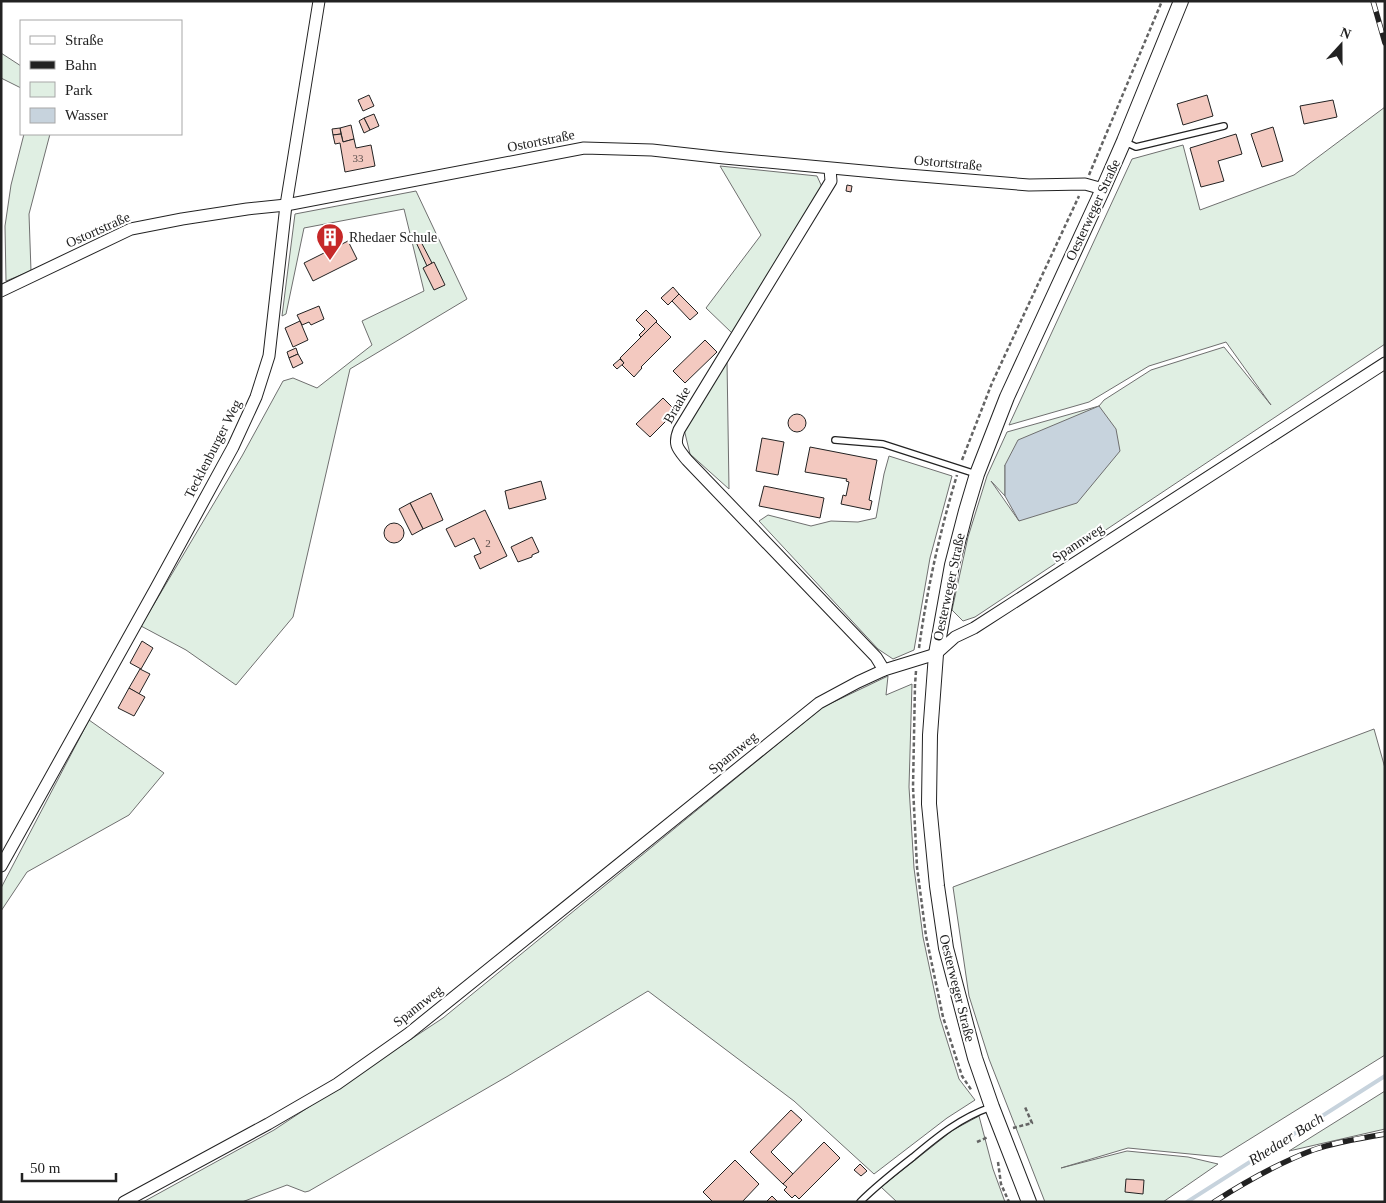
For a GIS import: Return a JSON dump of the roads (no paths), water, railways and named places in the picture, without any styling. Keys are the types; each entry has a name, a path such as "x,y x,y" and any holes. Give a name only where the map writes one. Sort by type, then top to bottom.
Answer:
{"street":[{"name":"Tecklenburger Weg","path":"1,866 233,447 256,397 269,356 286,206 319,1"},
{"name":"Oesterweger Straße","path":"1029,1202 987,1109 946,948 937,886 929,804 936,654 952,565 977,474 1007,397 1124,141 1181,1"},
{"name":"Ostortstraße","path":"1,291 131,229 247,209 286,206 584,148 652,150 830,169 1029,185 1085,184 1103,189"},
{"name":"Braake","path":"830,169 831,181 679,430 676,438 678,448 687,460 869,650 884,670"},
{"name":"Spannweg","path":"124,1202 337,1084 408,1034 819,703 884,670 936,654 955,638 974,628 1385,363"}],"lane":[{"path":"1124,141 1136,147 1224,126"},
{"path":"835,440 882,444 977,474"},
{"path":"860,1202 876,1186 952,1126 987,1109"}],"water":[{"path":"1099,406 1116,429 1120,451 1077,503 1019,521 1005,496 1005,465 1018,440"}],"waterway":[{"name":"Rhedaer Bach","path":"1187,1202 1385,1076"}],"railway":[{"path":"1373,1 1385,43"},
{"path":"1214,1202 1262,1173 1313,1150 1340,1142 1385,1134"}],"place":[{"name":"Rhedaer Schule","path":"330,261"}]}
